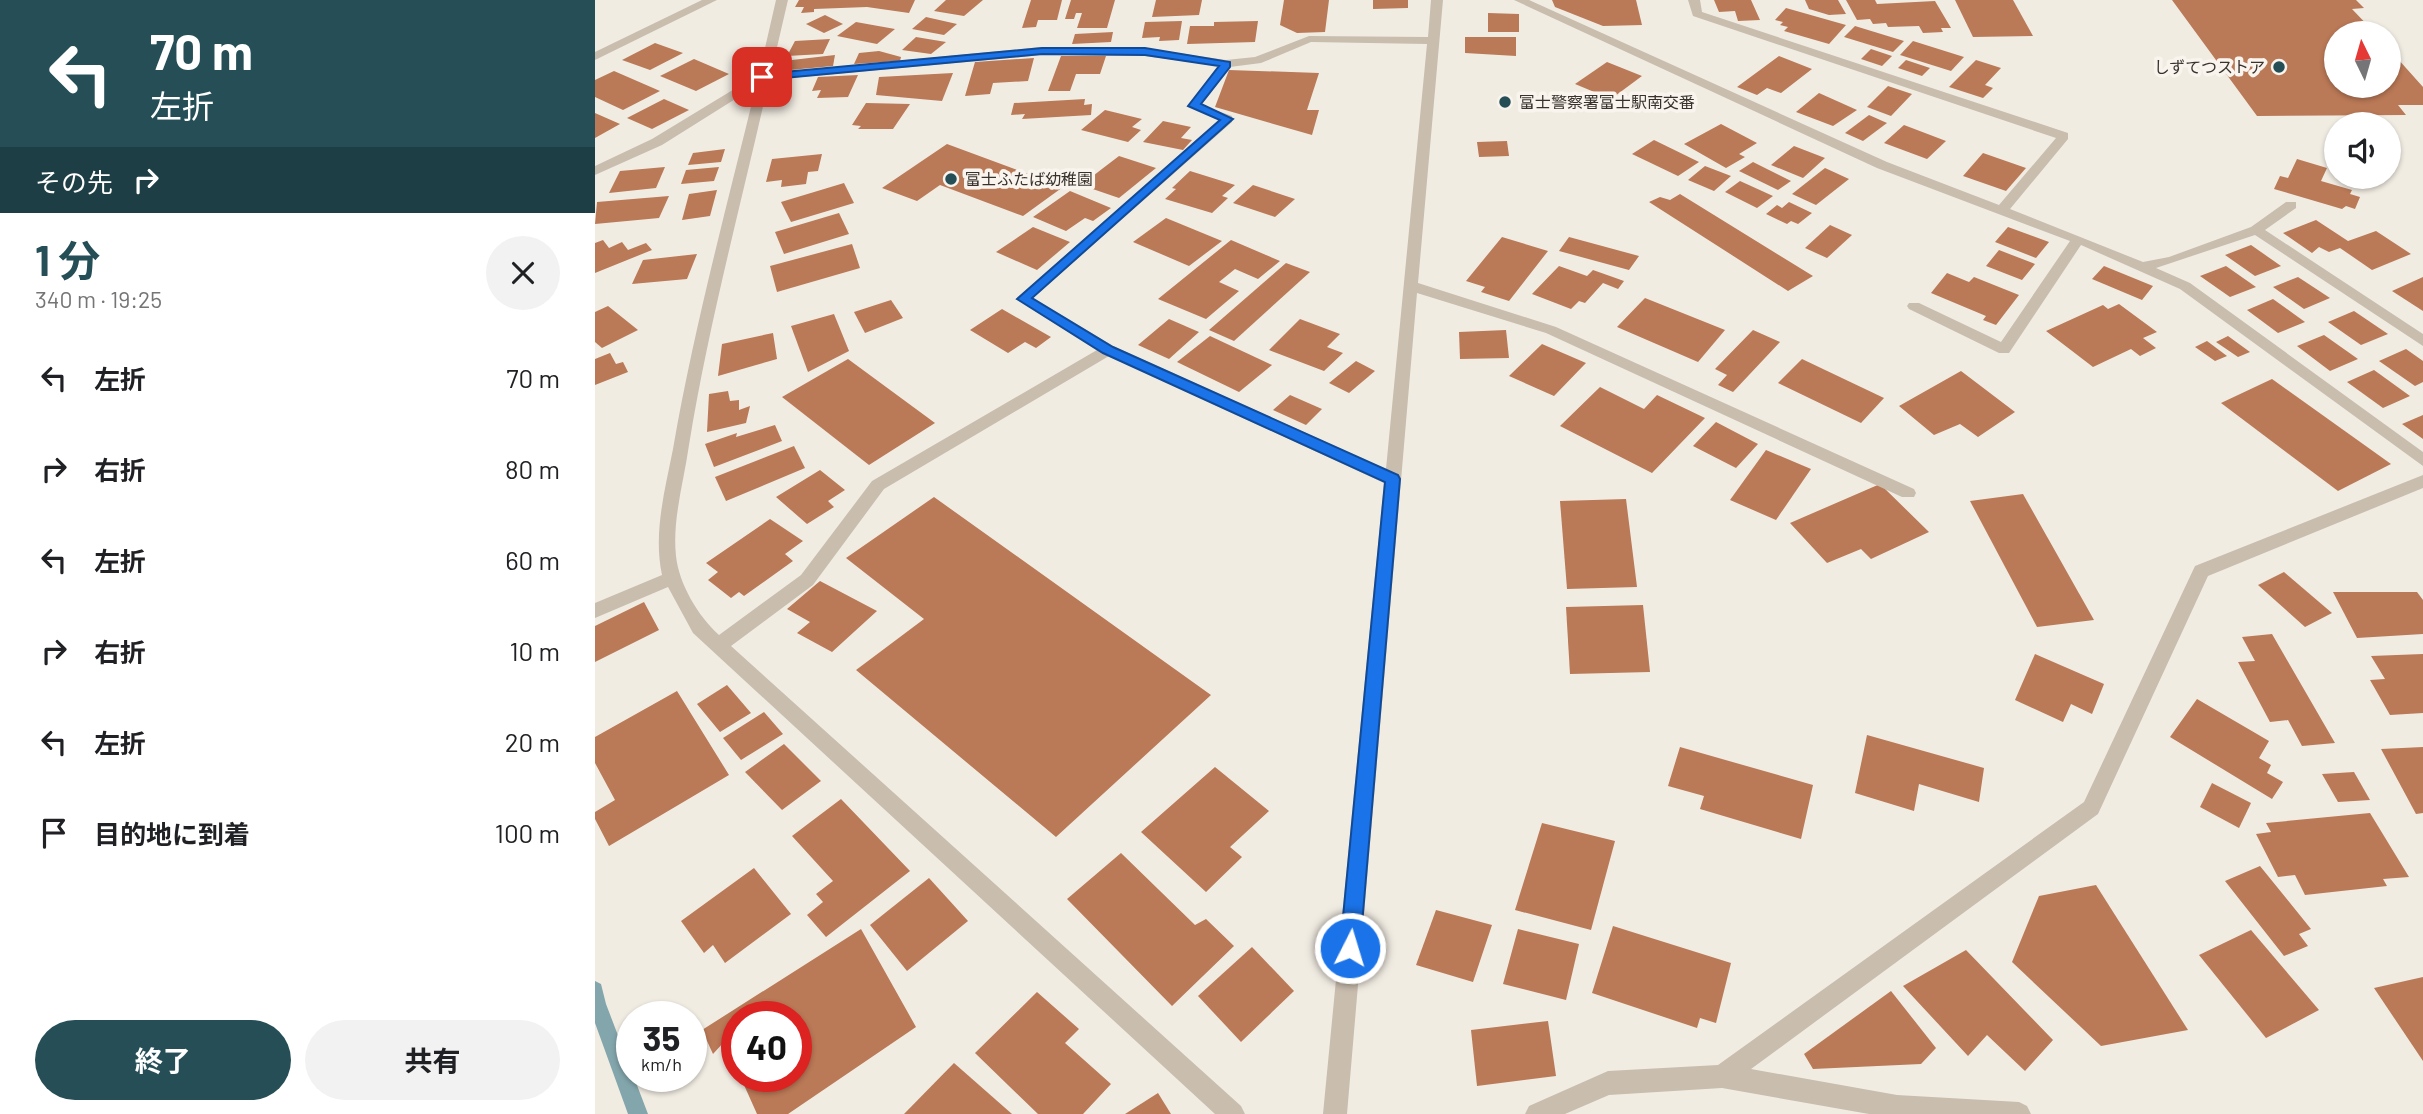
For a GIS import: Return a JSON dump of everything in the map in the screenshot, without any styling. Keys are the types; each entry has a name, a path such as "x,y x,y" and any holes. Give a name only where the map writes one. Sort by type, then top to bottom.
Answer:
{"street":[{"path":"595,56 711,0"},
{"path":"782,0 690,393 668,524 667,556 672,578 699,628 1233,1114"},
{"path":"1335,1114 1437,0"},
{"path":"1520,0 1882,165 2078,239 2185,286 2423,460"},
{"path":"1694,0 1697,14 2064,136 2002,210"},
{"path":"595,171 657,142 762,77 1042,51 1145,51 1226,64 1257,60 1309,39 1433,41"},
{"path":"1226,64 1194,106 1228,119 1023,299 1108,350 1392,479"},
{"path":"2142,267 2173,260 2256,230 2291,205"},
{"path":"2256,230 2423,341"},
{"path":"1914,306 2004,349 2078,239"},
{"path":"1409,285 1551,330 1908,493"},
{"path":"718,645 807,580 878,485 1108,350"},
{"path":"1722,1076 2091,808 2201,571 2420,488"},
{"path":"595,611 672,578"},
{"path":"1537,1114 1608,1083 1722,1076 1900,1110 2019,1114"}],"building":[{"path":"799,0 915,0 909,13 867,7 814,9 814,12 801,13 804,7 795,7"},
{"path":"946,0 983,0 964,16 934,11"},
{"path":"1031,0 1062,0 1057,20 1038,20 1036,27 1022,28"},
{"path":"1071,0 1115,0 1107,28 1077,28 1082,13 1076,13 1074,19 1065,19"},
{"path":"1156,0 1202,0 1199,15 1152,17"},
{"path":"1284,0 1329,0 1325,32 1297,33 1280,25"},
{"path":"1373,0 1408,0 1408,8 1373,9"},
{"path":"1552,0 1636,0 1642,25 1603,26 1555,7"},
{"path":"1714,0 1751,0 1760,20 1738,21 1735,11 1719,12"},
{"path":"1805,0 1838,0 1846,14 1829,15 1809,9"},
{"path":"1846,0 1875,0 1877,4 1935,1 1951,28 1941,28 1943,32 1923,33 1919,26 1888,27 1886,23 1873,24 1870,19 1857,20"},
{"path":"1955,0 2013,0 2033,36 1973,37"},
{"name":"しずてつストア","path":"2172,0 2356,0 2364,8 2352,9 2364,21 2324,21 2324,98 2401,98 2401,62 2423,87 2423,105 2398,105 2406,115 2401,115 2401,112 2324,112 2324,116 2257,116"},
{"path":"1786,8 1846,25 1829,44 1784,31 1788,27 1775,20"},
{"path":"1488,13 1519,14 1519,32 1488,32"},
{"path":"825,15 843,24 824,33 806,24"},
{"path":"926,17 957,24 944,35 912,29"},
{"path":"1182,21 1179,40 1142,38 1145,22"},
{"path":"1258,21 1255,42 1187,44 1190,26 1214,26 1214,22"},
{"path":"856,22 895,29 877,44 837,36"},
{"path":"1855,26 1904,41 1893,52 1844,37"},
{"path":"1113,32 1111,42 1072,44 1075,34"},
{"path":"916,37 946,42 931,54 902,50"},
{"path":"1465,37 1516,37 1516,56 1465,53"},
{"path":"830,39 823,54 787,56 795,41"},
{"path":"1913,41 1964,57 1951,71 1900,55"},
{"path":"655,43 683,53 650,70 622,60"},
{"path":"1871,49 1892,56 1882,66 1861,59"},
{"path":"879,51 901,57 900,61 854,64 859,53"},
{"path":"835,55 833,66 790,70 792,60"},
{"path":"1061,56 1106,56 1100,74 1076,74 1070,91 1048,91"},
{"path":"1779,56 1812,69 1781,93 1767,88 1757,95 1737,87"},
{"path":"1034,58 1028,81 993,83 990,94 965,96 975,62"},
{"path":"694,59 729,74 696,91 660,76"},
{"path":"1906,60 1930,68 1922,76 1898,68"},
{"path":"1976,60 2001,68 1985,85 1993,88 1983,98 1949,87"},
{"path":"1607,62 1642,76 1611,99 1575,84"},
{"path":"1229,70 1319,73 1307,110 1319,110 1312,135 1215,107"},
{"path":"614,71 660,91 623,110 595,97 595,80"},
{"path":"953,73 942,101 876,95 879,77"},
{"path":"858,75 848,97 817,98 821,90 812,91 818,77"},
{"path":"1888,86 1912,94 1891,116 1867,107"},
{"path":"1819,93 1857,110 1833,126 1796,112"},
{"path":"664,99 689,110 652,129 627,118"},
{"path":"1085,99 1084,105 1092,104 1091,115 1022,119 1025,114 1011,115 1014,103"},
{"path":"866,103 910,104 893,129 858,129 861,126 852,125"},
{"path":"1105,110 1142,119 1132,127 1141,130 1128,142 1081,130"},
{"path":"595,113 620,124 595,138"},
{"path":"1869,115 1887,123 1863,141 1845,133"},
{"path":"1163,121 1191,127 1181,138 1192,140 1183,150 1143,142"},
{"path":"1721,124 1757,143 1739,154 1745,157 1726,168 1684,144"},
{"path":"1904,125 1946,141 1927,159 1884,143"},
{"path":"1654,140 1699,162 1678,176 1632,154"},
{"path":"1507,141 1509,156 1479,157 1477,142"},
{"path":"947,144 1063,187 1023,216 940,185 917,201 882,188"},
{"path":"1794,146 1825,158 1803,178 1771,165"},
{"path":"725,149 721,162 688,165 693,153"},
{"path":"1983,153 2026,168 2006,191 1963,176"},
{"path":"822,154 818,171 808,172 806,184 781,187 782,180 766,182 772,159"},
{"path":"1119,156 1156,168 1119,198 1081,185"},
{"path":"2297,159 2324,167 2321,181 2324,182 2324,189 2349,189 2352,190 2350,194 2360,197 2355,209 2346,206 2342,209 2274,189 2280,176 2288,178"},
{"path":"1753,162 1791,181 1778,190 1739,171"},
{"path":"1705,166 1731,176 1714,191 1688,180"},
{"path":"665,167 656,188 609,193 620,171"},
{"path":"719,167 714,181 681,184 686,170"},
{"path":"1825,168 1849,179 1816,205 1792,194"},
{"path":"1190,171 1235,185 1222,196 1228,198 1212,213 1165,199 1176,189 1172,188"},
{"path":"1740,181 1773,196 1757,208 1725,192"},
{"path":"844,183 854,203 791,222 781,202"},
{"path":"1253,185 1295,199 1275,217 1233,203"},
{"path":"717,190 710,216 682,220 689,194"},
{"path":"1070,191 1111,208 1093,221 1085,218 1066,231 1033,217"},
{"path":"1680,194 1813,276 1788,291 1649,202 1660,197 1670,200"},
{"path":"669,196 659,218 595,224 597,202"},
{"path":"1789,202 1812,213 1798,224 1791,221 1787,224 1766,214 1777,205 1782,208"},
{"path":"839,213 849,234 784,254 775,232"},
{"path":"1166,218 1222,241 1189,266 1133,242"},
{"path":"2316,220 2348,241 2376,231 2411,254 2372,270 2340,248 2329,252 2319,247 2312,253 2283,233"},
{"path":"1830,225 1852,235 1827,258 1805,248"},
{"path":"1033,227 1070,242 1037,270 996,252"},
{"path":"2008,227 2049,242 2036,258 1995,242"},
{"path":"1502,237 1548,251 1509,301 1481,292 1485,287 1466,281"},
{"path":"1569,237 1639,256 1629,270 1559,251"},
{"path":"603,240 609,248 622,242 628,250 646,243 652,250 595,273 595,243"},
{"path":"1231,240 1280,261 1258,279 1235,269 1219,282 1239,291 1206,319 1158,299"},
{"path":"852,244 860,268 777,292 770,266"},
{"path":"2251,245 2281,266 2255,276 2225,255"},
{"path":"1999,250 2035,264 2022,280 1986,266"},
{"path":"697,254 687,279 632,284 643,260"},
{"path":"1286,263 1310,272 1234,341 1209,330"},
{"path":"1559,266 1587,276 1593,270 1624,281 1618,289 1603,283 1585,303 1579,301 1571,309 1532,294"},
{"path":"2104,266 2153,286 2142,300 2092,279"},
{"path":"2226,266 2256,287 2230,297 2200,276"},
{"path":"1947,273 1969,282 1974,277 2019,295 1996,325 1983,320 1986,316 1931,293"},
{"path":"2298,277 2330,298 2304,309 2273,287"},
{"path":"2423,277 2423,311 2392,291"},
{"path":"1645,298 1725,330 1698,362 1617,327"},
{"path":"2273,299 2305,322 2278,333 2247,310"},
{"path":"891,300 903,318 865,333 854,312"},
{"path":"2119,304 2157,332 2143,338 2156,348 2140,356 2131,349 2093,367 2046,331 2103,305 2108,309"},
{"path":"608,306 638,330 602,348 595,342 595,312"},
{"path":"1002,309 1051,337 1036,348 1025,342 1008,353 970,330"},
{"path":"2354,311 2388,334 2361,345 2328,322"},
{"path":"834,314 849,351 808,372 791,326"},
{"path":"1169,319 1199,332 1169,359 1138,345"},
{"path":"1300,319 1340,334 1327,347 1343,353 1324,371 1269,350"},
{"path":"1506,330 1509,358 1460,359 1459,332"},
{"path":"1753,330 1780,342 1733,392 1718,385 1727,375 1715,369"},
{"path":"773,333 777,359 718,376 722,344"},
{"path":"2324,335 2358,359 2330,371 2297,346"},
{"path":"1210,336 1272,365 1239,392 1177,362"},
{"path":"2228,336 2250,352 2238,357 2216,342"},
{"path":"2207,341 2227,356 2215,361 2195,347"},
{"path":"1542,344 1586,363 1554,396 1509,376"},
{"path":"2406,349 2423,361 2423,382 2415,386 2379,361"},
{"path":"610,353 616,364 623,362 628,372 595,385 595,359"},
{"path":"848,359 935,423 869,465 782,397"},
{"path":"1802,359 1884,398 1861,423 1778,383"},
{"path":"1356,361 1375,371 1349,393 1329,383"},
{"path":"2374,370 2410,396 2383,408 2347,382"},
{"path":"1961,371 2015,412 1978,437 1960,424 1934,435 1899,406"},
{"path":"2272,379 2391,464 2338,491 2221,403"},
{"path":"1600,387 1644,409 1657,395 1705,418 1652,473 1560,426"},
{"path":"728,391 730,401 739,400 739,410 750,406 746,423 707,432 709,394"},
{"path":"1290,395 1322,409 1306,425 1273,410"},
{"path":"2423,415 2423,439 2402,424"},
{"path":"1716,422 1758,444 1736,468 1693,446"},
{"path":"775,425 782,441 714,467 705,444 737,433 736,437"},
{"path":"794,446 805,468 726,501 715,477"},
{"path":"1766,450 1811,469 1776,520 1730,500"},
{"path":"820,470 845,490 828,501 834,507 807,524 776,497"},
{"path":"1880,484 1929,532 1871,559 1861,549 1827,563 1790,523"},
{"path":"2023,494 2094,620 2037,627 1970,501"},
{"path":"934,497 1211,695 1056,837 856,670 924,619 846,558"},
{"path":"1626,499 1637,587 1567,589 1560,501"},
{"path":"770,519 803,541 785,554 793,561 744,596 739,592 731,598 708,580 718,572 706,563"},
{"path":"2284,572 2332,613 2305,627 2258,585"},
{"path":"820,581 877,611 832,652 797,633 810,622 787,609"},
{"path":"2333,592 2417,592 2423,600 2423,634 2357,638"},
{"path":"644,602 659,630 595,662 595,626"},
{"path":"1643,605 1650,672 1570,674 1566,607"},
{"path":"2272,634 2335,743 2302,746 2288,720 2270,722 2238,662 2255,661 2242,637"},
{"path":"2035,654 2104,684 2092,714 2071,704 2063,722 2015,700"},
{"path":"2423,654 2423,713 2390,715 2370,680 2385,679 2371,656"},
{"path":"727,685 751,713 720,732 697,704"},
{"path":"677,691 729,775 609,846 595,819 595,812 615,800 595,763 595,737"},
{"path":"2197,699 2269,741 2259,758 2271,765 2267,773 2283,782 2272,799 2170,737"},
{"path":"764,712 783,734 741,760 723,738"},
{"path":"1867,735 1984,768 1979,802 1919,784 1914,811 1855,793"},
{"path":"784,744 821,781 782,810 745,772"},
{"path":"1680,747 1813,785 1801,839 1700,809 1704,796 1668,786"},
{"path":"2423,747 2423,813 2416,814 2381,749"},
{"path":"1215,767 1269,811 1230,847 1242,857 1206,892 1141,832"},
{"path":"2354,772 2370,800 2338,802 2322,774"},
{"path":"2212,783 2251,803 2239,828 2200,807"},
{"path":"841,799 910,871 826,937 807,915 823,902 816,894 833,881 792,836"},
{"path":"2370,813 2409,877 2383,879 2387,886 2305,895 2295,875 2278,877 2256,834 2271,832 2266,823"},
{"path":"1542,823 1615,841 1591,930 1515,910"},
{"path":"1121,853 1195,925 1206,919 1234,946 1172,1006 1067,899"},
{"path":"2260,866 2311,929 2299,934 2308,946 2284,956 2225,881"},
{"path":"754,868 791,914 725,963 713,945 704,953 681,921"},
{"path":"929,878 968,921 907,971 870,925"},
{"path":"2096,885 2188,1030 2101,1046 2012,962 2039,896"},
{"path":"1436,910 1492,925 1473,982 1416,965"},
{"path":"1613,926 1731,963 1716,1023 1700,1018 1697,1028 1592,993"},
{"path":"861,929 916,1027 788,1114 757,1114 747,1092 812,1092 812,1001 748,1001"},
{"path":"1518,929 1579,944 1566,1000 1503,984"},
{"path":"2251,930 2319,1010 2266,1038 2199,955"},
{"path":"1252,947 1294,991 1241,1042 1198,996"},
{"path":"1966,950 2053,1040 2025,1071 1987,1035 1968,1056 1903,986"},
{"path":"2423,977 2423,1061 2374,988"},
{"path":"1891,991 1936,1048 1921,1064 1813,1069 1804,1054"},
{"path":"1037,992 1079,1029 1065,1043 1111,1084 1083,1114 1038,1114 975,1053"},
{"path":"721,1018 721,1045 713,1054 707,1041 707,1027"},
{"path":"1548,1021 1556,1076 1477,1086 1471,1030"},
{"path":"954,1063 1012,1114 904,1114"},
{"path":"1158,1093 1171,1114 1125,1114"}],"waterway":[{"path":"595,990 597,1004 638,1114"}],"place":[{"name":"しずてつストア","path":"2279,67"},
{"name":"富士警察署富士駅南交番","path":"1505,102"},
{"name":"富士ふたば幼稚園","path":"951,179"}],"route":[{"path":"762,77 1042,51 1145,51 1226,64 1194,106 1228,119 1023,299 1108,350 1392,479 1350,948"}]}
